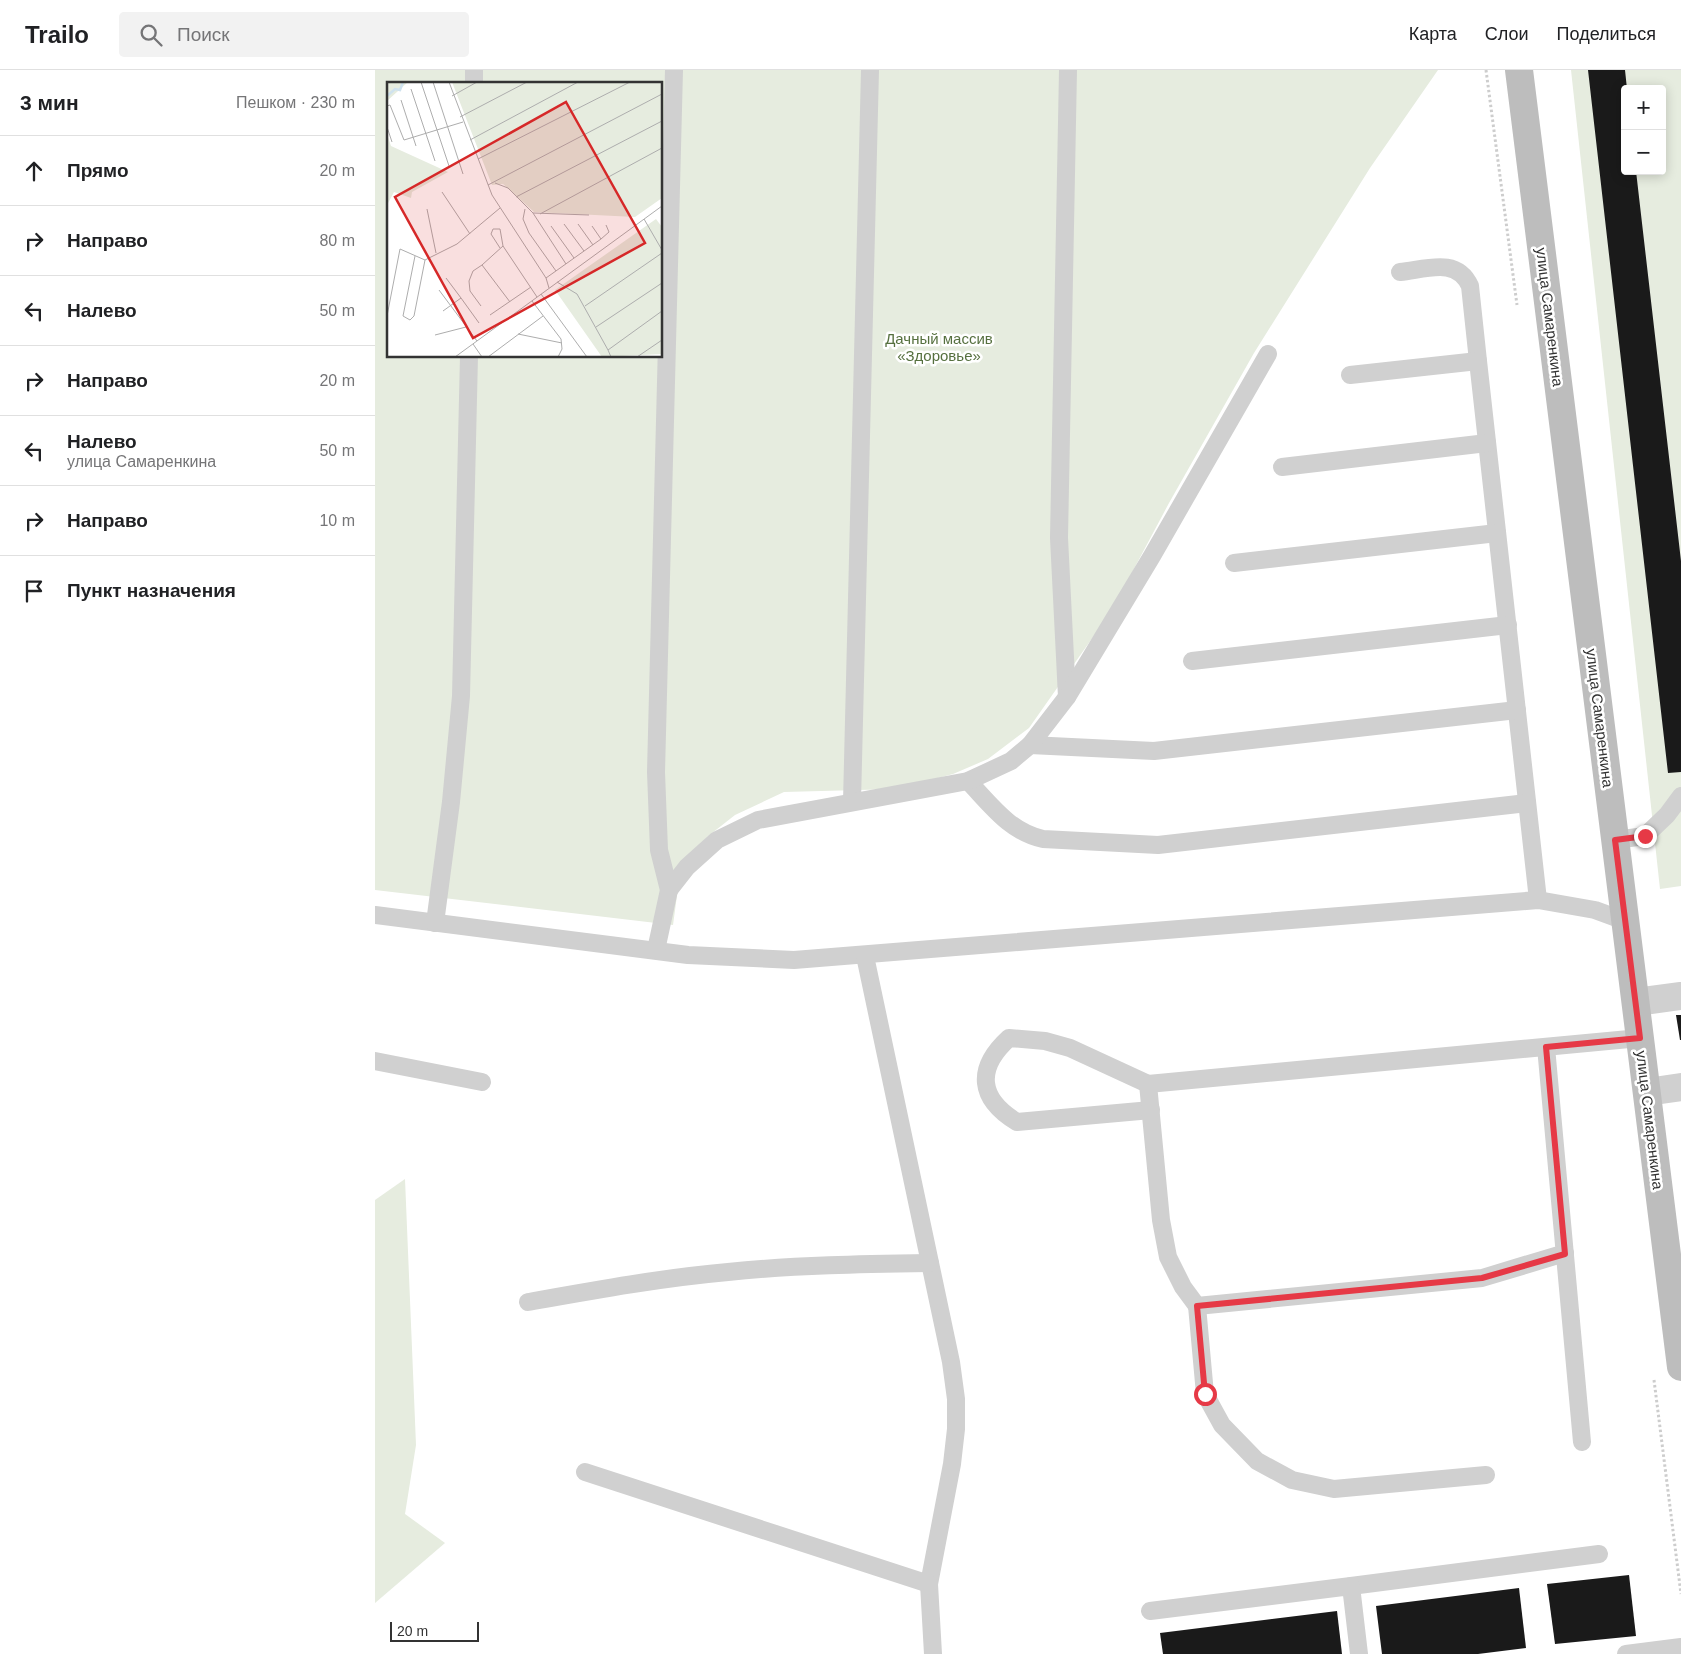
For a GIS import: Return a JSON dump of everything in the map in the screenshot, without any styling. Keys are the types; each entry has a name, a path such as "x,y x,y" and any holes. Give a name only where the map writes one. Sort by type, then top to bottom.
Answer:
{"main road":[{"name":"улица Самаренкина","path":"1519,70 1681,1367"}],"street":[{"path":"1636,1002 1681,996"},
{"path":"1647,1092 1681,1087"}],"lane":[{"path":"669,890 659,850 656,772 674,70"},
{"path":"852,802 870,70"},
{"path":"1067,697 1059,530 1068,70"},
{"path":"1401,272 1447,267 1459,270 1465,276 1470,286 1538,900"},
{"path":"656,950 669,890 687,867 717,840 758,820 968,781 1011,761 1030,745 1067,697 1152,556 1268,354"},
{"path":"435,923 451,802 461,696 469,358"},
{"path":"1351,375 1478,361"},
{"path":"1281,467 1487,443"},
{"path":"1234,563 1497,533"},
{"path":"1192,661 1507,625"},
{"path":"1030,745 1154,751 1517,710"},
{"path":"968,781 1009,824 1029,836 1043,839 1158,845 1527,803"},
{"path":"1615,840 1645,836 1667,816 1681,796"},
{"path":"375,915 739,959 794,960 865,956 1538,900 1595,910 1625,921"},
{"path":"865,956 951,1362 956,1399 956,1429 952,1464 929,1584 933,1654"},
{"path":"1151,1110 1017,1122 999,1111 990,1096 986,1083 988,1066 995,1050 1009,1038 1045,1041 1070,1048 1148,1084 1640,1038"},
{"path":"1546,1047 1582,1442"},
{"path":"375,1061 482,1082"},
{"path":"1148,1084 1161,1220 1168,1257 1183,1287 1197,1306 1205,1394 1222,1425 1257,1461 1292,1480 1335,1489 1487,1475"},
{"path":"1197,1306 1482,1278 1565,1254"},
{"path":"529,1302 628,1284 728,1272 829,1265 930,1264"},
{"path":"585,1472 929,1584"},
{"path":"1150,1611 1599,1554"},
{"path":"1351,1586 1359,1654"},
{"path":"1626,1654 1681,1647"}],"green space":[{"name":"Дачный массив «Здоровье»","path":"375,70 1438,70 1370,168 1254,353 1169,503 1112,610 1029,728 988,759 953,774 896,789 784,792 735,815 707,837 681,866 673,925 375,890"},
{"path":"1571,70 1681,70 1681,886 1660,889"},
{"path":"405,1179 416,1445 405,1514 445,1543 375,1603 375,1200"}],"building":[{"path":"1588,70 1625,70 1627,85 1621,85 1621,175 1636,175 1681,561 1681,772 1668,773"},
{"path":"1676,1015 1681,1015 1681,1040 1680,1040"},
{"path":"1629,1575 1636,1636 1555,1644 1547,1584"},
{"path":"1519,1588 1526,1648 1478,1654 1382,1654 1376,1606"},
{"path":"1337,1611 1342,1654 1163,1654 1160,1633"}],"route":[{"path":"1205,1394 1197,1306 1482,1278 1499,1275 1565,1254 1546,1047 1640,1038 1615,840 1645,836"}]}
